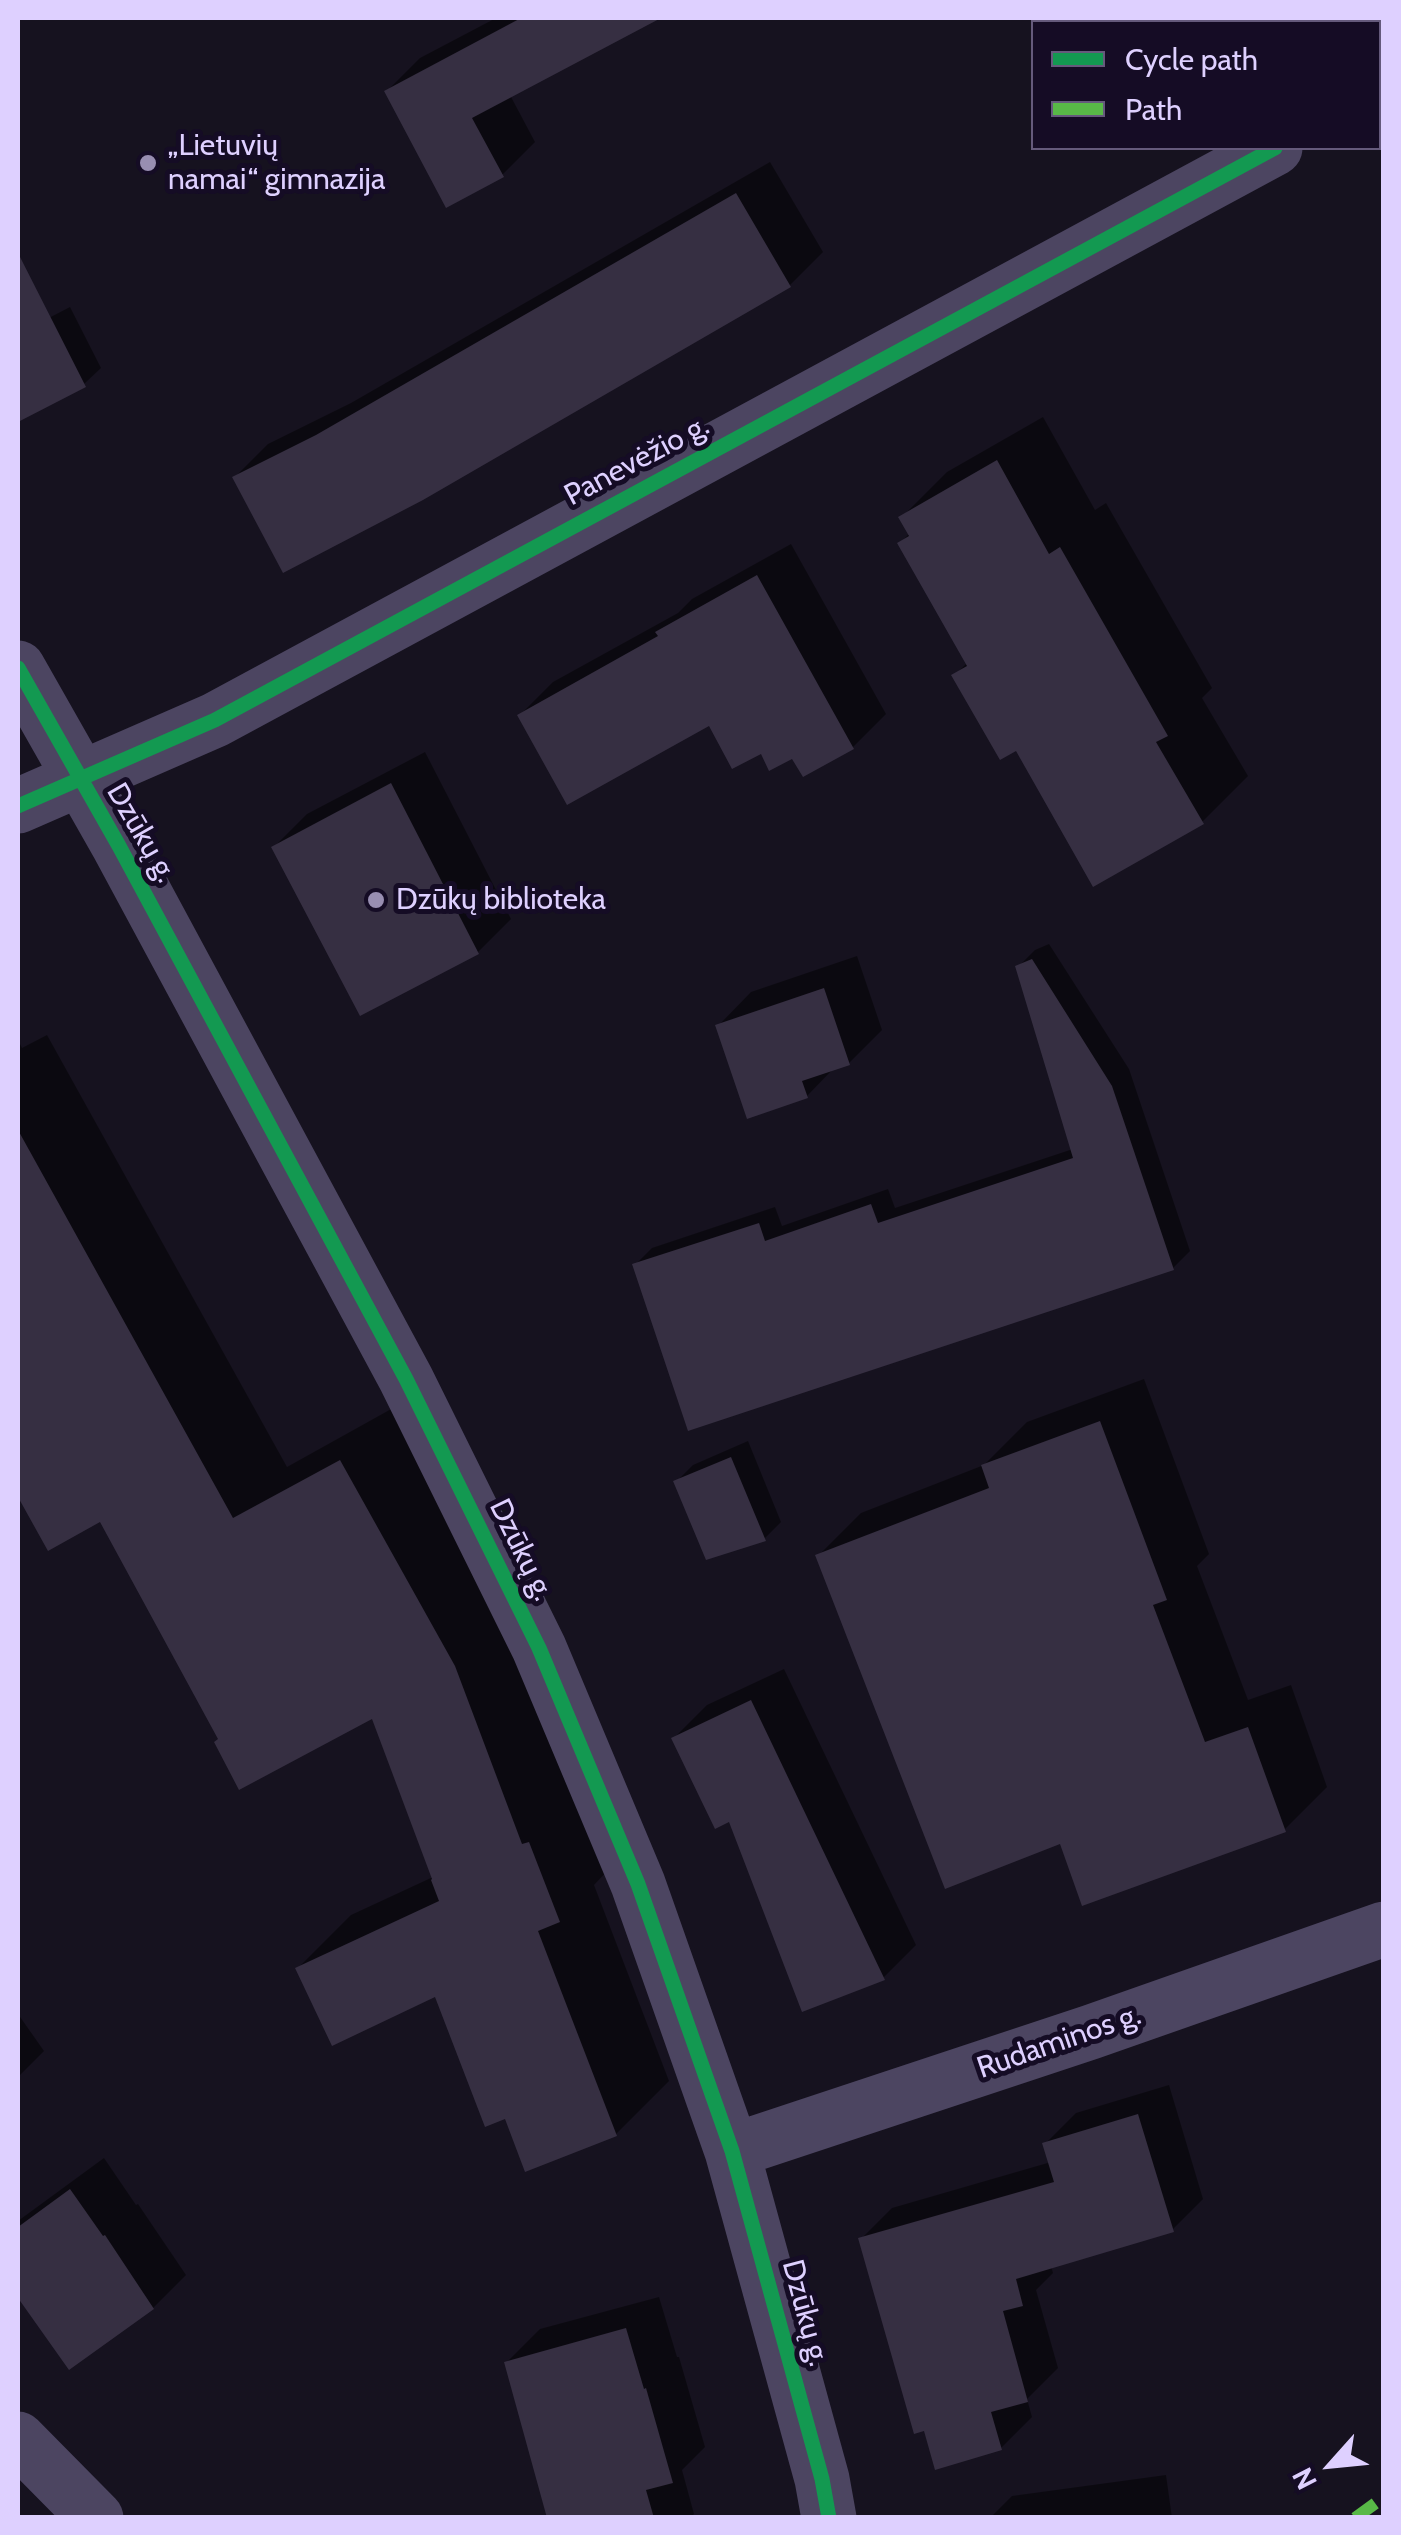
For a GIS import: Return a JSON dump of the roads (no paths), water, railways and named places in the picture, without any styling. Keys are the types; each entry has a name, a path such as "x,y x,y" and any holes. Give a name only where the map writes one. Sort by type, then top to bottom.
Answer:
{"street":[{"name":"Panevėžio g.","path":"18,806 215,720 1270,150"},
{"name":"Dzūkų g.","path":"18,668 119,846 406,1379 539,1648 638,1884 732,2151 822,2478 829,2518"},
{"name":"Rudaminos g.","path":"732,2151 1384,1929"},
{"path":"18,2439 96,2518"}],"place":[{"name":"„Lietuvių namai“ gimnazija","path":"148,163"},
{"name":"Dzūkų biblioteka","path":"376,900"}]}
